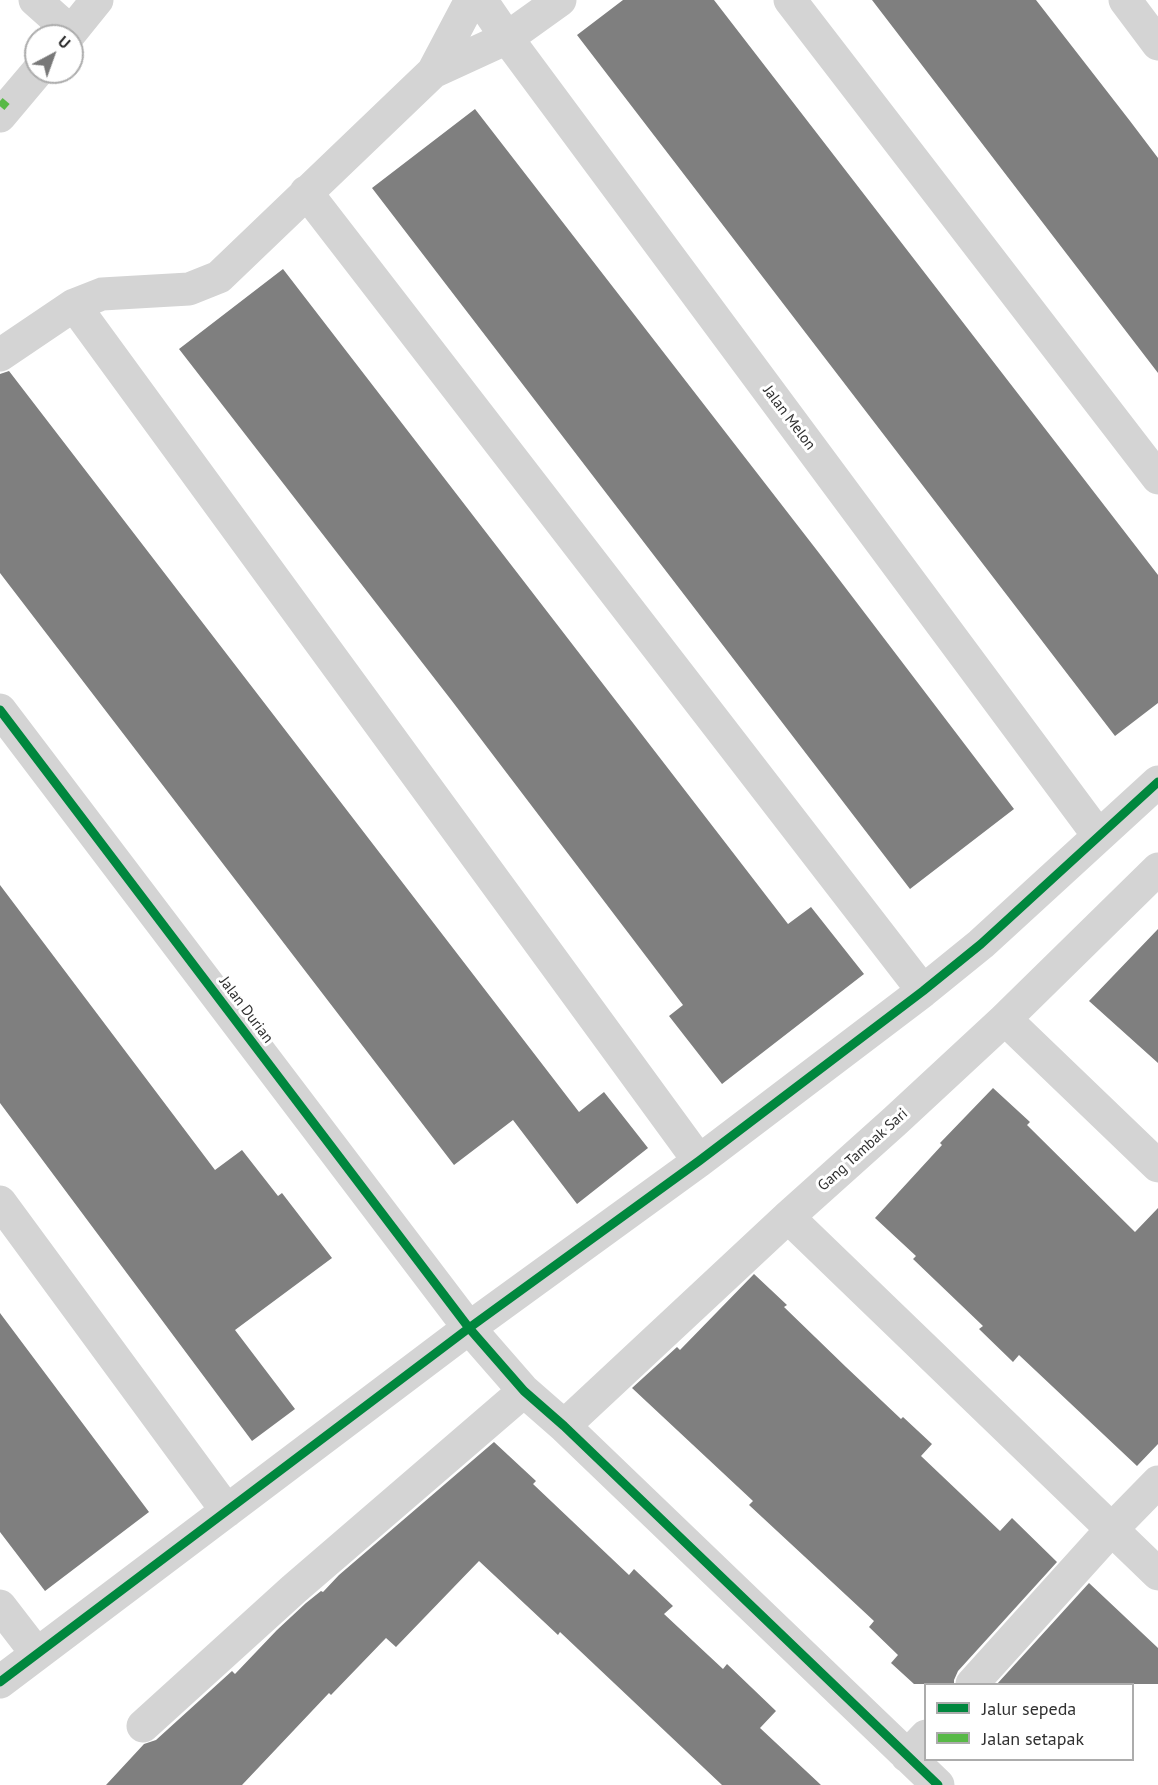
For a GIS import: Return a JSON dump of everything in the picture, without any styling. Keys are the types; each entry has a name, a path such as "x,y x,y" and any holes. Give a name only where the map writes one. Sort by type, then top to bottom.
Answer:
{"street":[{"path":"35,0 59,24"},
{"path":"77,24 97,0"},
{"path":"433,72 471,0"},
{"name":"Jalan Melon","path":"481,0 1098,835"},
{"path":"0,355 74,305 102,294 189,289 219,277 433,72 507,38 560,0"},
{"path":"790,0 1158,478"},
{"path":"1125,0 1158,44"},
{"path":"0,116 27,84"},
{"path":"306,192 923,991"},
{"path":"74,305 699,1161"},
{"name":"Jalan Durian","path":"0,710 469,1328 524,1391 916,1746 924,1760"},
{"path":"0,1682 469,1328 699,1161 923,991 981,944 1158,782"},
{"name":"Gang Tambak Sari","path":"564,1426 788,1217 896,1121 1158,869"},
{"path":"1005,1018 1158,1166"},
{"path":"0,1202 227,1511"},
{"path":"788,1217 1158,1574"},
{"path":"143,1726 294,1589 524,1391"},
{"path":"973,1683 1111,1530 1158,1482"},
{"path":"0,1606 37,1654"},
{"name":"Jalan Durian","path":"924,1761 938,1785"}],"building":[{"path":"623,0 714,0 1158,575 1158,703 1115,736 577,35"},
{"path":"872,0 1036,0 1130,121 1158,158 1158,373"},
{"path":"475,109 1014,809 910,889 372,188"},
{"path":"283,269 788,924 811,907 864,974 722,1084 669,1016 683,1005 452,701 179,349"},
{"path":"9,371 579,1112 604,1092 648,1148 577,1204 513,1120 454,1165 0,573 0,374"},
{"path":"0,885 215,1170 242,1150 278,1196 282,1193 332,1258 235,1330 295,1409 252,1441 0,1103"},
{"path":"1158,929 1158,1063 1089,1001"},
{"path":"993,1088 1030,1122 1027,1125 1135,1232 1158,1208 1158,1444 1137,1466 1019,1355 1013,1362 979,1329 983,1326 913,1259 916,1256 875,1218 942,1145 940,1143"},
{"path":"754,1274 787,1305 784,1307 846,1367 901,1419 903,1417 932,1444 921,1456 1000,1531 1012,1518 1057,1562 958,1671 954,1683 914,1684 891,1663 898,1655 869,1627 874,1621 749,1505 753,1501 632,1388 677,1347 680,1350"},
{"path":"0,1313 149,1512 45,1591 0,1532"},
{"path":"494,1442 536,1481 533,1484 629,1575 634,1569 673,1606 664,1614 723,1669 727,1664 776,1711 760,1728 821,1785 722,1785 560,1632 558,1635 479,1561 396,1647 386,1638 331,1695 329,1693 242,1785 106,1785 144,1744 156,1740 232,1671 235,1674 306,1603 321,1591 323,1592 339,1575"},
{"path":"1089,1583 1158,1648 1158,1684 998,1683"}],"marked path":[{"path":"0,101 7,107"}],"cycle path":[{"path":"0,710 469,1328 524,1391 564,1426 938,1785"},
{"path":"0,1682 469,1328 699,1161 923,991 981,944 1158,782"}]}
